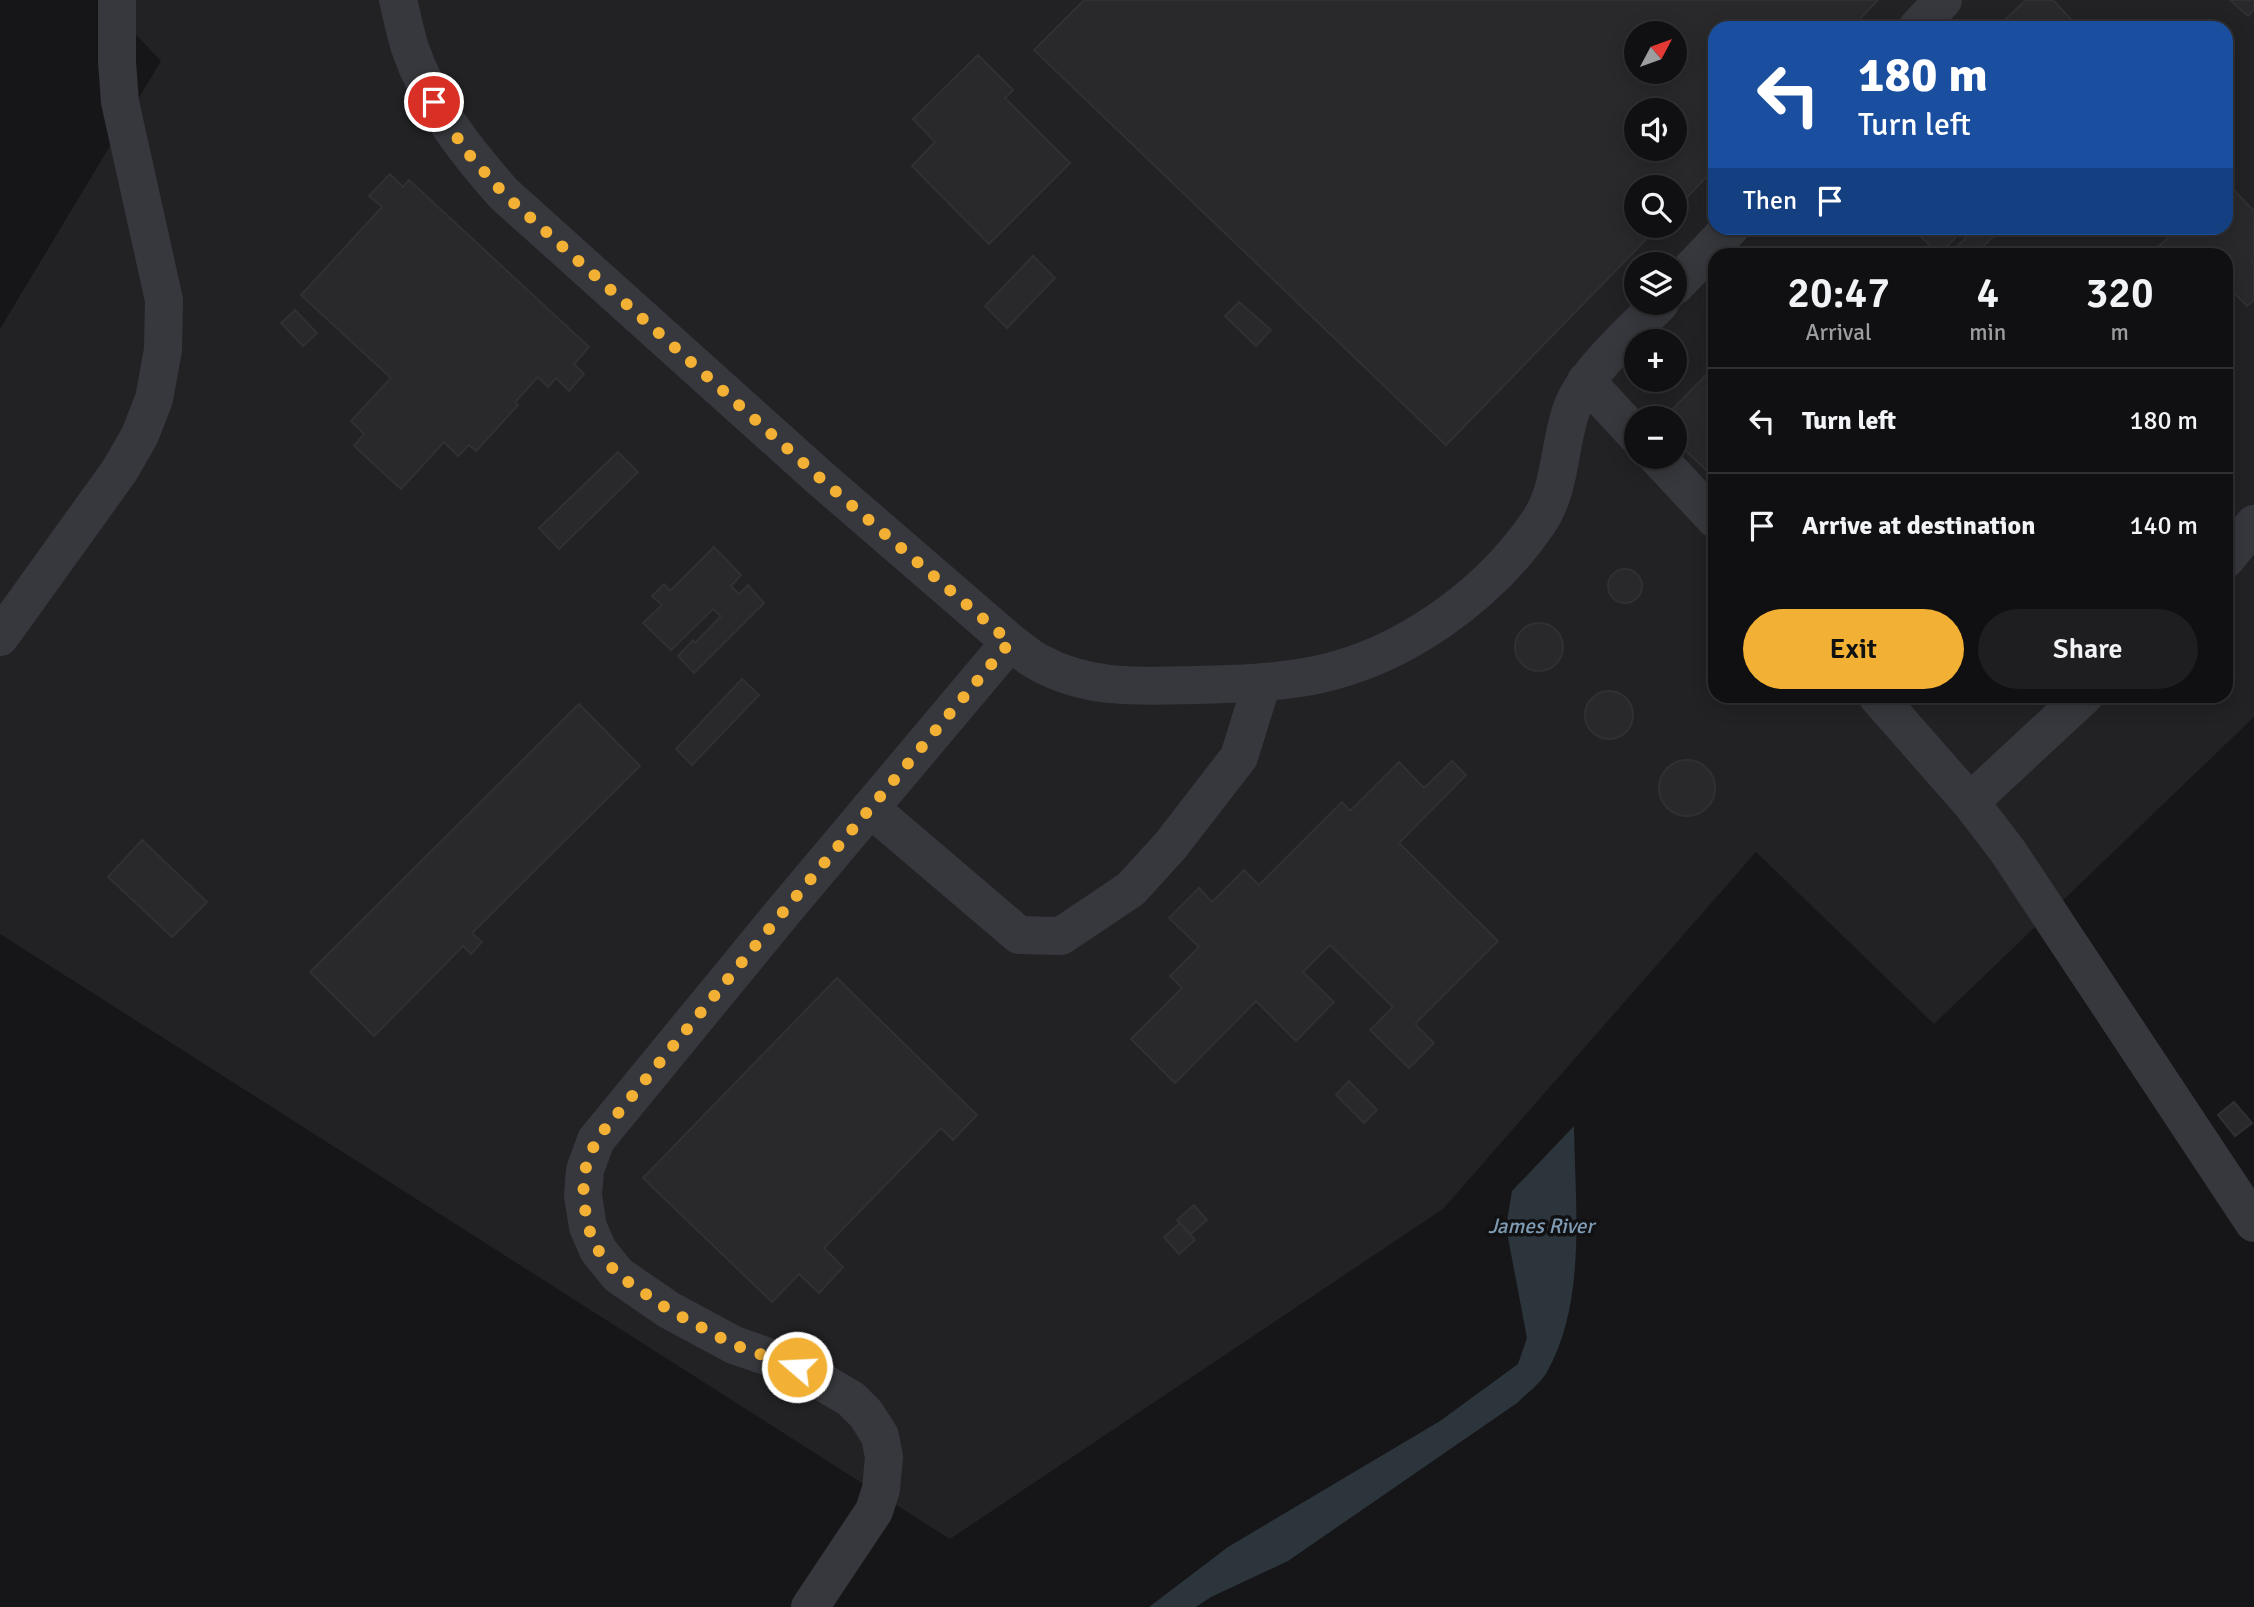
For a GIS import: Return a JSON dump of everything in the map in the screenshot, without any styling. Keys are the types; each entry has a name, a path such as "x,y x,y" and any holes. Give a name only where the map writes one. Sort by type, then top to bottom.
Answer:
{"lane":[{"path":"0,637 120,470 140,435 153,399 163,350 164,300 120,102 117,0"},
{"path":"398,0 411,49 434,102 466,151 504,194 819,477 1010,642 1040,663 1077,679 1118,686 1262,683 1318,675 1373,657 1424,631 1470,597 1511,557 1539,522 1557,485 1563,440 1573,406 1586,381 1649,315"},
{"path":"1924,21 1943,0"},
{"path":"1711,248 1723,235"},
{"path":"1687,273 1708,251"},
{"path":"1586,381 1624,422"},
{"path":"1668,469 1708,512"},
{"path":"2233,550 2254,524"},
{"path":"810,1607 874,1511 881,1489 884,1457 880,1436 866,1414 840,1393 797,1367 723,1339 669,1310 618,1275 598,1250 588,1227 583,1196 585,1170 596,1140 1010,642"},
{"path":"870,808 1019,935 1061,936 1131,889 1171,845 1239,757 1262,683"},
{"path":"1883,703 1970,802 2007,850 2248,1200"},
{"path":"1970,802 2076,703"}],"shaded area":[{"path":"103,0 2254,0 2254,717 1934,1024 1756,852 1443,1209 950,1539 0,934 0,329 161,61"}],"water":[{"name":"James River","path":"1574,1126 1576,1252 1573,1284 1560,1344 1541,1380 1517,1403 1288,1561 1211,1597 1196,1607 1149,1607 1228,1547 1440,1421 1518,1364 1527,1338 1506,1227 1512,1191"}],"building":[{"path":"1084,0 1878,0 1858,21 1708,21 1708,175 1687,197 1687,175 1624,175 1624,238 1647,238 1634,252 1624,252 1624,262 1446,445 1034,50"},
{"path":"2026,0 2053,0 2072,21 2004,21"},
{"path":"2230,0 2254,0 2254,9 2248,16"},
{"path":"978,55 1013,90 1005,98 1070,163 989,244 912,166 935,142 913,119"},
{"path":"390,174 403,187 409,180 589,347 574,364 584,374 569,391 556,378 548,387 538,377 515,402 518,405 476,451 469,445 458,456 444,442 401,489 354,446 364,434 351,421 391,378 301,295 382,207 369,196"},
{"path":"2233,189 2254,211 2254,259 2251,261 2254,264 2254,300 2247,306 2233,292 2233,248 2157,248 2171,235 2233,235"},
{"path":"1919,235 1958,235 1945,248 1933,248"},
{"path":"1969,235 1995,235 1981,248 1955,248"},
{"path":"1033,256 1055,278 1007,328 985,306"},
{"path":"1239,302 1271,330 1256,346 1225,316"},
{"path":"295,310 317,333 303,346 281,323"},
{"path":"1708,373 1708,472 1687,452 1687,406 1676,406"},
{"path":"618,452 638,472 559,549 539,528"},
{"path":"714,547 741,575 731,586 739,594 748,585 764,603 694,673 678,656 721,616 713,609 671,650 643,623 662,605 652,596 664,584 670,591"},
{"path":"1625,569 1637,574 1642,586 1637,598 1625,603 1613,598 1608,586 1613,574"},
{"path":"1539,623 1556,630 1563,647 1556,664 1539,671 1522,664 1515,647 1522,630"},
{"path":"742,679 759,695 692,765 676,749"},
{"path":"1609,691 1626,698 1633,715 1626,732 1609,739 1592,732 1585,715 1592,698"},
{"path":"579,704 640,766 472,933 482,942 471,954 463,946 374,1036 310,972"},
{"path":"1681,760 1693,760 1707,768 1715,782 1713,799 1707,808 1693,816 1681,816 1664,804 1659,794 1659,782 1671,765"},
{"path":"1452,761 1466,775 1399,843 1498,941 1415,1024 1434,1043 1409,1068 1370,1030 1393,1007 1330,945 1303,972 1334,1002 1296,1041 1256,1001 1175,1083 1131,1039 1182,988 1170,976 1199,947 1169,918 1199,888 1212,902 1244,870 1259,885 1342,802 1350,811 1399,762 1424,788"},
{"path":"142,840 207,902 172,937 108,877"},
{"path":"837,978 977,1115 953,1140 941,1128 824,1248 843,1267 819,1293 799,1274 772,1302 643,1178"},
{"path":"1349,1081 1377,1110 1364,1123 1336,1095"},
{"path":"2234,1102 2252,1123 2235,1136 2218,1115"},
{"path":"1194,1205 1207,1220 1191,1234 1177,1220"},
{"path":"1180,1223 1195,1240 1179,1254 1164,1237"}],"route":[{"path":"434,102 466,151 504,194 819,477 1010,642 596,1140 585,1170 583,1196 588,1227 598,1250 618,1275 669,1310 734,1345 797,1367"}]}
